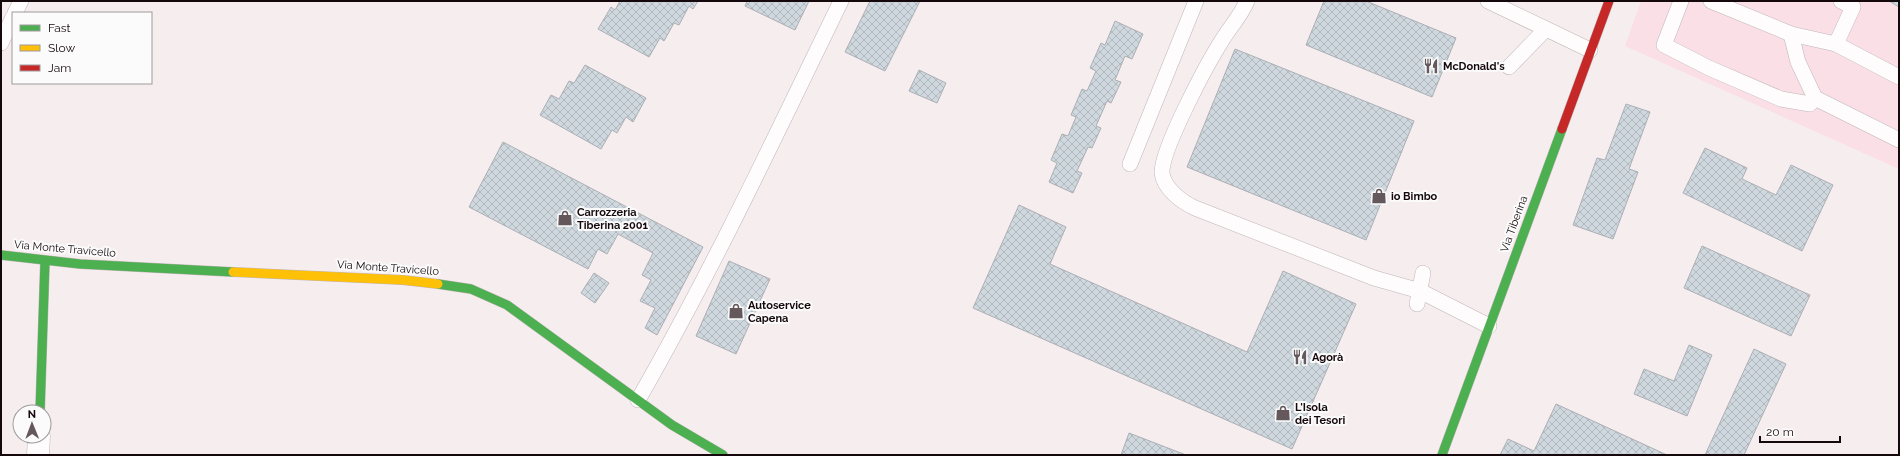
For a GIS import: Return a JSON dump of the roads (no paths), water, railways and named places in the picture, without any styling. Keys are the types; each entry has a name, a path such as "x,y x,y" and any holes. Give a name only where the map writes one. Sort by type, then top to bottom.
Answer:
{"street":[{"name":"Via Tiberina","path":"1442,455 1609,1"},
{"name":"Via Monte Travicello","path":"1,255 45,261 372,278 458,286 484,294 507,305 672,425 723,455"},
{"path":"40,404 45,261"},
{"path":"38,455 39,444"}],"lane":[{"path":"16,12 21,1"},
{"path":"638,400 673,339 745,198 841,1"},
{"path":"1130,164 1196,1"},
{"path":"1247,1 1241,14 1212,56 1182,116 1164,159 1162,174 1165,182 1184,203 1195,208 1374,278 1489,326"},
{"path":"1488,1 1590,50"},
{"path":"1682,1 1664,45 1709,68 1781,100 1810,104 1816,98"},
{"path":"1711,1 1791,34 1836,44 1899,77"},
{"path":"1836,44 1853,7 1841,1"},
{"path":"1,43 12,19"},
{"path":"1509,68 1546,29"},
{"path":"1791,34 1798,62 1816,98 1899,140"},
{"path":"1419,298 1423,273"}],"place":[{"name":"McDonald's","path":"1431,66"},
{"name":"io Bimbo","path":"1379,196"},
{"name":"Carrozzeria Tiberina 2001","path":"565,218"},
{"name":"Autoservice Capena","path":"736,311"},
{"name":"Agorà","path":"1300,357"},
{"name":"L'Isola dei Tesori","path":"1283,413"}]}
